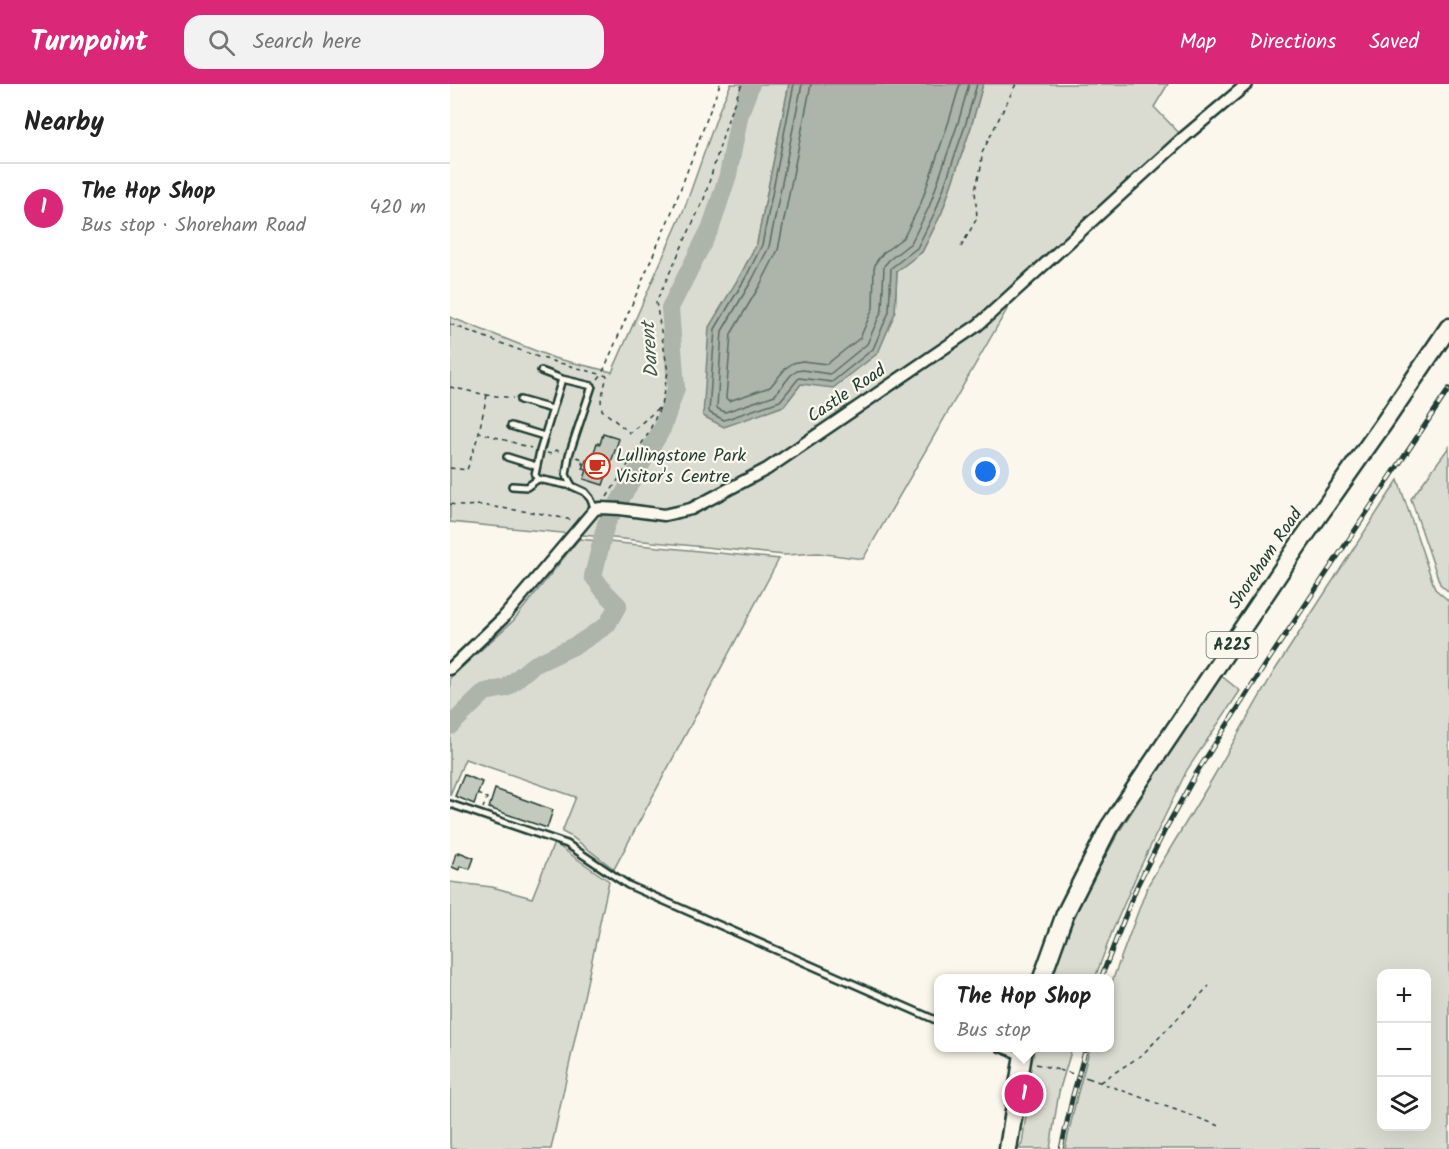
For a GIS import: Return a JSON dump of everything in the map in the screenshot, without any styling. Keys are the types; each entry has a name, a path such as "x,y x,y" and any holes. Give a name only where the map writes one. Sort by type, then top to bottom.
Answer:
{"main road":[{"name":"Shoreham Road","path":"1043,974 1065,914 1110,827 1301,541 1449,327"},
{"path":"1008,1149 1023,1055"}],"street":[{"name":"Castle Road","path":"602,509 664,515 691,509 766,469 978,325 1184,137 1247,84"},
{"path":"450,669 503,618 602,509"}],"lane":[{"path":"541,371 592,386 569,455 566,475 572,486"},
{"path":"538,479 535,475 536,466 562,379"},
{"path":"520,400 552,408"},
{"path":"511,426 544,436"},
{"path":"507,457 536,466"},
{"path":"512,486 527,487 538,479 572,486 585,492 602,509"},
{"path":"450,804 567,844 628,885 934,1019"}],"path":[{"path":"592,386 602,374 673,209 720,84"},
{"path":"602,509 648,434 661,405 668,372 656,302 704,199 730,113 742,84"},
{"path":"961,247 977,218 975,190 982,153 1016,84"},
{"path":"450,324 538,357 607,375 601,400 602,410 630,433 661,405"},
{"path":"450,387 520,400"},
{"path":"450,468 467,470 479,432 487,395"},
{"path":"479,432 552,454 556,450 583,459 582,464 584,464"},
{"path":"450,504 480,505 544,514 570,519 578,523"},
{"path":"477,794 487,798 481,814"},
{"path":"1100,1082 1142,1055 1209,986"},
{"path":"1023,1055 1059,1070 1100,1082 1220,1126"}],"shaded area":[{"path":"731,84 789,84 757,243 741,274 784,406 801,384 895,313 897,270 922,252 942,212 983,84 1168,84 1154,107 1183,137 1024,280 863,559 818,553 785,555 450,522 450,317 554,358 612,372 685,207 720,108"},
{"path":"1449,447 1449,592 1440,584 1411,499"},
{"path":"1398,480 1435,589 1449,601 1449,1149 1065,1149 1089,1052 1114,1052 1114,976 1148,885 1275,670"},
{"path":"579,539 779,559 614,869 562,832 576,797 465,759 450,795 450,678 513,621"},
{"path":"1219,674 1240,691 1187,770 1137,874 1096,974 1052,974 1082,899 1119,832"},
{"path":"554,843 609,881 551,1149 452,1149 450,1144 450,882 492,887 532,898"},
{"path":"1030,1052 1071,1052 1059,1092 1050,1149 1018,1149 1022,1144 1031,1079 1027,1064"}],"water":[{"path":"789,84 983,84 942,212 922,252 897,271 895,313 878,353 833,388 801,384 784,406 724,427 703,416 709,327 757,243"}],"building":[{"name":"Lullingstone Park Visitor's Centre","path":"603,434 619,439 603,485 584,479 587,470 583,469 586,460 591,461 597,443 600,444"},
{"path":"464,775 482,782 474,804 455,796"},
{"path":"495,789 553,810 547,828 489,808"},
{"path":"459,852 474,858 470,869 460,866 459,870 452,867 456,853 459,854"}],"waterway":[{"name":"Darent","path":"450,726 485,692 506,688 532,666 578,644 607,625 618,605 593,576 606,524 662,429 676,388 670,308 711,227 728,175 740,113 751,84"}],"railway":[{"path":"1103,974 1137,886 1197,772 1449,389"},
{"path":"1061,1149 1085,1052"}],"place":[{"name":"Lullingstone Park Visitor's Centre","path":"597,466"},
{"name":"The Hop Shop","path":"1024,1094"}]}
